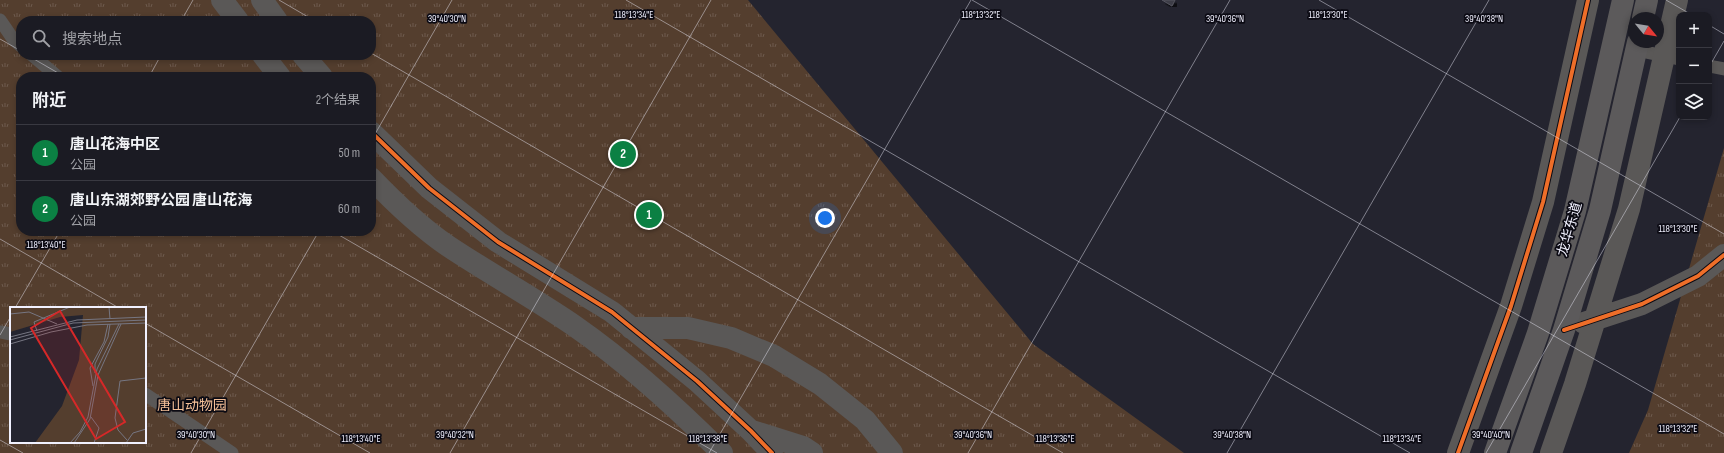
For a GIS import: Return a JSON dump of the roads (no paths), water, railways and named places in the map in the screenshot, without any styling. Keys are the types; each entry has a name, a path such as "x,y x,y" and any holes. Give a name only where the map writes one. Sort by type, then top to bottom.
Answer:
{"main road":[{"name":"龙华东道","path":"1495,453 1538,333 1575,211 1623,0"},
{"path":"1644,12 1647,0"},
{"name":"龙华东道","path":"1521,453 1564,330 1600,210 1637,48"}],"street":[{"path":"222,0 234,16"},
{"path":"262,0 273,16"},
{"path":"1458,453 1511,306 1543,202 1588,0"},
{"path":"1551,453 1629,209 1672,58 1678,0"},
{"path":"267,60 276,72"},
{"path":"307,60 318,72"},
{"path":"376,137 428,188 498,242 612,312 697,381 751,431 772,453"},
{"path":"376,183 403,211 447,246 576,327 635,371 680,411 722,453"},
{"path":"1564,330 1642,304 1698,276 1724,255"},
{"path":"631,328 688,328 731,338 774,356 820,384 865,420 892,453"},
{"path":"751,431 803,447 812,453"}],"lane":[{"path":"0,20 16,42"},
{"path":"1643,48 1672,58"},
{"path":"38,60 52,72"},
{"path":"1712,67 1724,69"},
{"path":"0,332 10,334"},
{"path":"146,395 232,453"}],"place":[{"name":"唐山东湖郊野公园 唐山花海","path":"623,154"},
{"name":"唐山花海中区","path":"649,215"}],"park label":[{"name":"唐山动物园","path":"192,405"}]}
